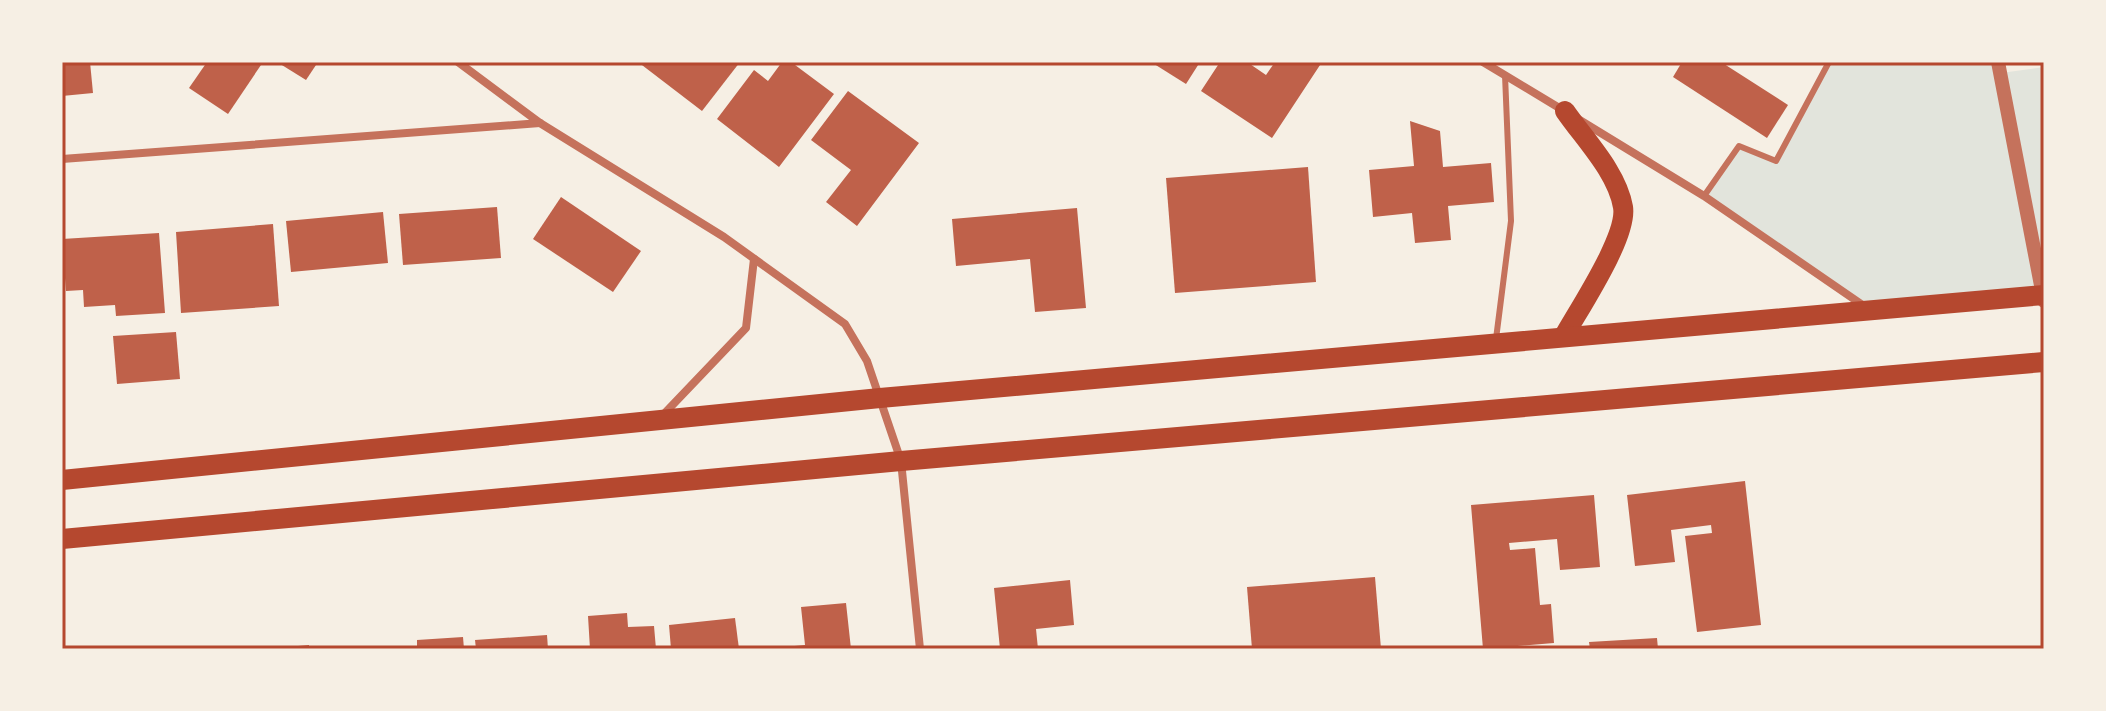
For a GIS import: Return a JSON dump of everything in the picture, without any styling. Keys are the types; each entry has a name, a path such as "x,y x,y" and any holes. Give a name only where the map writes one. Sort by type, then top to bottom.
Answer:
{"main road":[{"path":"1564,336 1615,246 1624,209 1612,178 1565,111"},
{"path":"62,480 880,398 1868,309 2044,298"},
{"path":"62,539 901,461 2044,362"}],"street":[{"path":"458,62 540,123 724,237 845,324 867,361 901,461 920,649"},
{"path":"1483,62 1704,196 1868,309"},
{"path":"1998,62 2044,298"},
{"path":"62,159 540,123"},
{"path":"658,421 746,328 754,259"}],"lane":[{"path":"1704,196 1739,146 1776,161 1829,62"},
{"path":"1496,343 1511,221 1505,75"}],"shaded area":[{"path":"1829,62 1998,62 2001,73 2044,67 2044,295 1868,309 1704,196 1739,146 1776,161"}],"building":[{"path":"62,62 90,62 93,93 62,96"},
{"path":"207,62 263,62 228,114 189,88"},
{"path":"277,62 318,62 306,80"},
{"path":"638,62 740,62 702,111"},
{"path":"782,62 791,62 834,94 779,167 717,119 754,70 768,81"},
{"path":"1151,62 1200,62 1186,84"},
{"path":"1220,62 1247,62 1266,75 1275,62 1322,62 1272,138 1201,91"},
{"path":"1682,62 1721,62 1788,105 1767,138 1673,77"},
{"path":"848,91 919,143 857,226 826,202 851,170 811,140"},
{"path":"1410,121 1440,131 1443,167 1491,163 1494,202 1448,206 1451,240 1415,243 1412,213 1373,217 1369,170 1414,166"},
{"path":"1308,167 1316,282 1175,293 1166,178"},
{"path":"561,197 641,251 613,292 533,239"},
{"path":"497,207 501,258 403,265 399,214"},
{"path":"1077,208 1086,308 1035,312 1030,259 956,266 952,219"},
{"path":"383,212 388,263 291,272 286,221"},
{"path":"273,224 279,306 181,313 176,232"},
{"path":"159,233 165,313 116,316 115,305 84,307 83,290 66,291 62,239"},
{"path":"176,332 180,379 117,384 113,336"},
{"path":"1745,481 1761,625 1697,632 1685,536 1712,533 1711,525 1671,530 1675,562 1635,566 1627,495"},
{"path":"1594,495 1600,567 1560,570 1557,539 1509,543 1510,550 1535,548 1540,605 1551,604 1554,643 1483,649 1471,505"},
{"path":"1375,577 1381,649 1252,649 1247,587"},
{"path":"1070,580 1074,625 1036,629 1038,649 1000,649 994,588"},
{"path":"846,603 851,649 784,649 805,645 801,607"},
{"path":"627,613 628,627 654,626 656,649 590,649 588,616"},
{"path":"735,618 739,649 671,649 669,625"},
{"path":"547,635 548,649 476,649 475,640"},
{"path":"463,637 464,649 417,649 417,640"},
{"path":"1657,638 1658,649 1590,649 1589,642"},
{"path":"309,645 309,649 287,647"}]}
